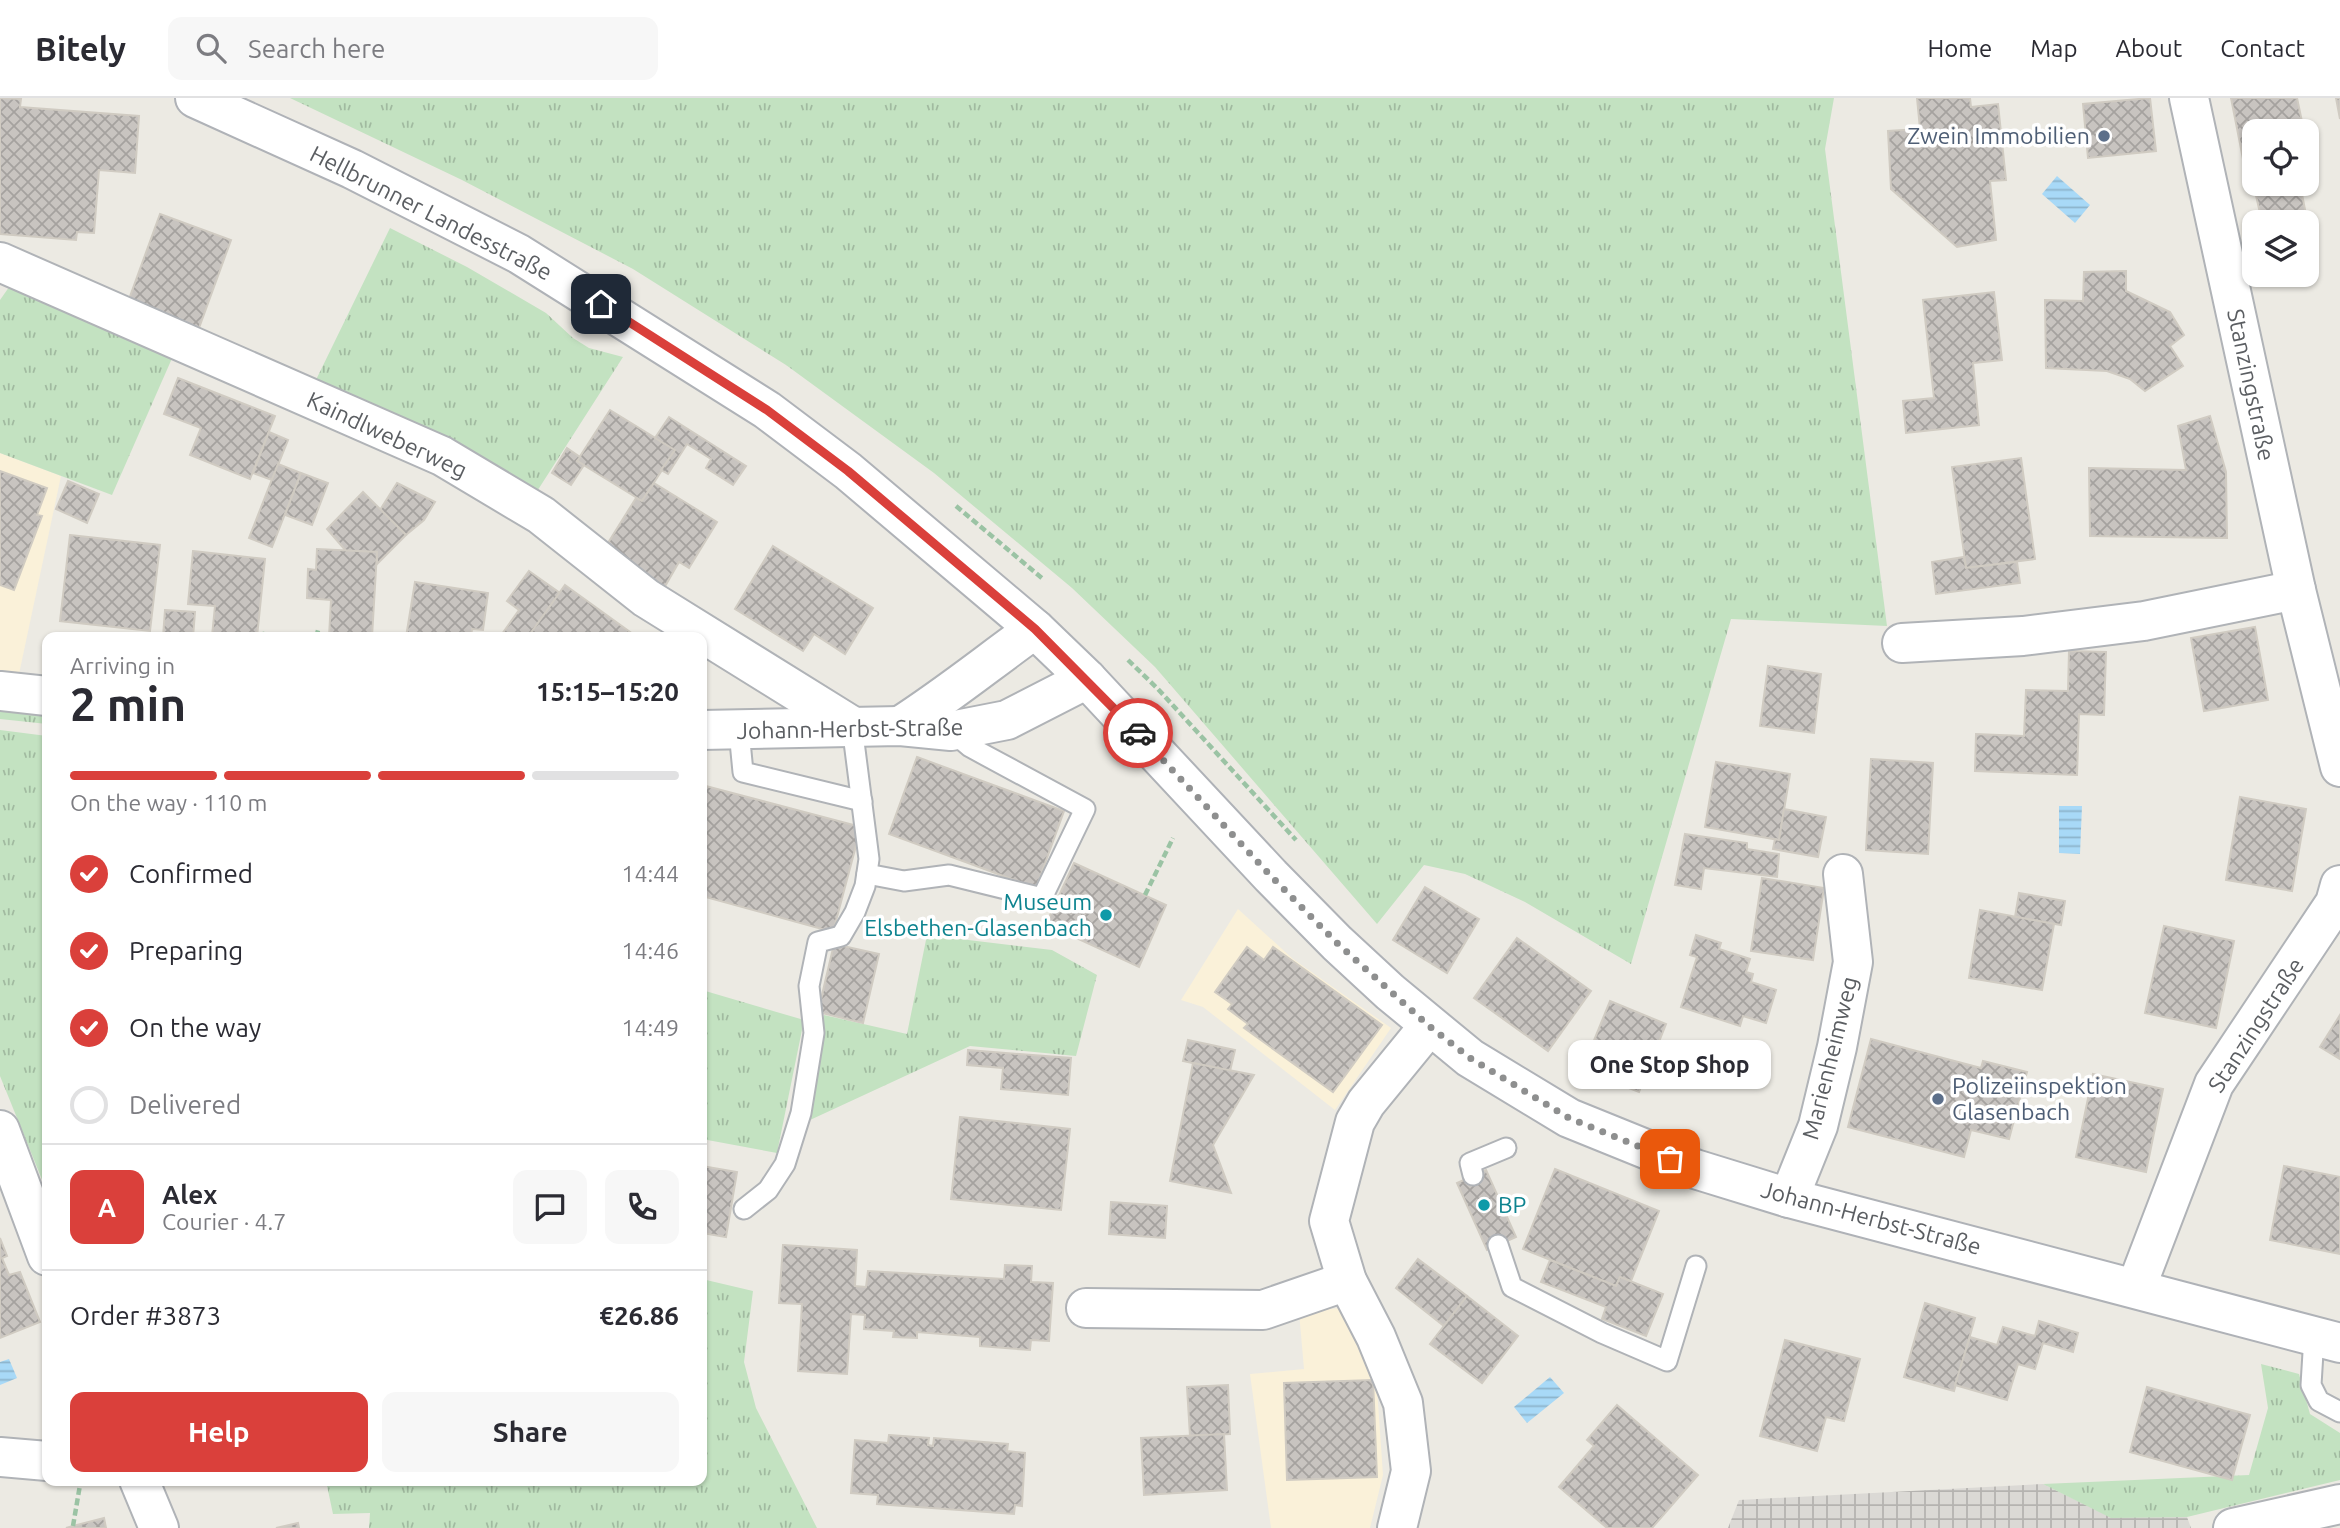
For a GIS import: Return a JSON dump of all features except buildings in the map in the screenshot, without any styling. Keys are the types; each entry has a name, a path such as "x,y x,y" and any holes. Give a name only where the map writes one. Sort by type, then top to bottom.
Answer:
{"street":[{"name":"Hellbrunner Landesstraße","path":"195,98 352,169 495,242 621,317 767,410 838,463 1035,629 1087,679"},
{"name":"Stanzingstraße","path":"2189,98 2296,590 2340,767"},
{"name":"Kaindlweberweg","path":"0,262 442,456 541,515 646,598 701,632"},
{"path":"1902,643 2023,636 2144,621 2296,590"},
{"path":"900,726 941,700 1035,629"},
{"name":"Kaindlweberweg","path":"707,636 852,726"},
{"name":"Johann-Herbst-Straße","path":"720,731 852,726 900,726 951,731 1007,720 1087,679 1337,943 1429,1026 1470,1058 1569,1118 1695,1169 1789,1198 2327,1339"},
{"path":"0,691 42,695"},
{"name":"Marienheimweg","path":"1789,1198 1818,1126 1853,962 1843,874"},
{"name":"Stanzingstraße","path":"2136,1288 2214,1084 2335,904 2340,885"},
{"path":"1397,1528 1411,1471 1403,1403 1376,1337 1347,1281 1329,1221 1354,1122 1366,1103 1429,1026"},
{"path":"0,1130 42,1243"},
{"path":"1086,1308 1263,1310 1347,1281"},
{"path":"0,1457 42,1461"},
{"path":"142,1486 159,1528"},
{"path":"2233,1528 2340,1504"}],"lane":[{"path":"744,1209 768,1190 785,1164 801,1113 814,1033 809,986 818,942 841,936 855,912 867,874 869,859 852,726"},
{"path":"720,731 743,772 862,801"},
{"path":"867,874 904,881 949,875 1042,898 1085,810 970,747 951,731"},
{"path":"1473,1175 1470,1163 1506,1148"},
{"path":"1498,1245 1512,1287 1602,1333 1667,1361 1696,1266"},
{"path":"2327,1339 2311,1385 2319,1401 2340,1412"}],"path":[{"path":"318,632 319,627"},
{"path":"1145,895 1173,838"},
{"path":"73,1526 80,1486"}],"shaded area":[{"path":"0,453 61,476 15,693 0,691"},
{"path":"1238,909 1293,959 1391,1028 1335,1110 1203,1007 1181,1000"},
{"path":"1341,1308 1376,1374 1383,1475 1370,1528 1271,1528 1250,1374 1304,1369 1299,1312"},
{"path":"2043,1484 2111,1517 2187,1517 2191,1528 1728,1528 1739,1500"}],"green space":[{"path":"290,98 1834,98 1825,149 1887,626 1731,619 1631,964 1525,902 1465,874 1424,865 1377,924 1155,667 1072,588 934,473 786,365 633,269 462,180"},
{"path":"390,228 467,267 546,313 573,338 589,348 623,357 534,496 313,386"},
{"path":"14,280 173,356 112,495 0,453 0,300"},
{"path":"0,709 42,713 42,723 0,719"},
{"path":"0,730 42,735 42,1180 0,1076"},
{"path":"927,935 1052,950 1097,975 1076,1056 970,1046 810,1120 824,1015 907,1034"},
{"path":"707,991 804,1020 777,1153 707,1140"},
{"path":"707,1280 753,1291 744,1362 756,1408 817,1528 369,1528 370,1513 333,1514 327,1486 707,1486"},
{"path":"2261,1364 2299,1374 2310,1414 2340,1433 2340,1480 2187,1517 2111,1518 2043,1484 2249,1475 2268,1408"}],"water":[{"path":"2057,176 2090,205 2075,223 2042,194"},
{"path":"2059,806 2082,806 2080,854 2059,853"},
{"path":"9,1359 17,1378 0,1385 0,1362"},
{"path":"1550,1377 1564,1393 1527,1423 1514,1407"}],"way so far":[{"path":"1138,733 1337,943 1429,1026 1470,1058 1569,1118 1670,1159"}],"place":[{"name":"Zwein Immobilien","path":"2104,136"},
{"name":"Museum Elsbethen-Glasenbach","path":"1106,915"},
{"name":"Polizeiinspektion Glasenbach","path":"1938,1099"},
{"name":"One Stop Shop","path":"1670,1159"},
{"name":"BP","path":"1484,1205"}],"route":[{"path":"601,304 767,410 848,471 1035,629 1138,733"}]}
